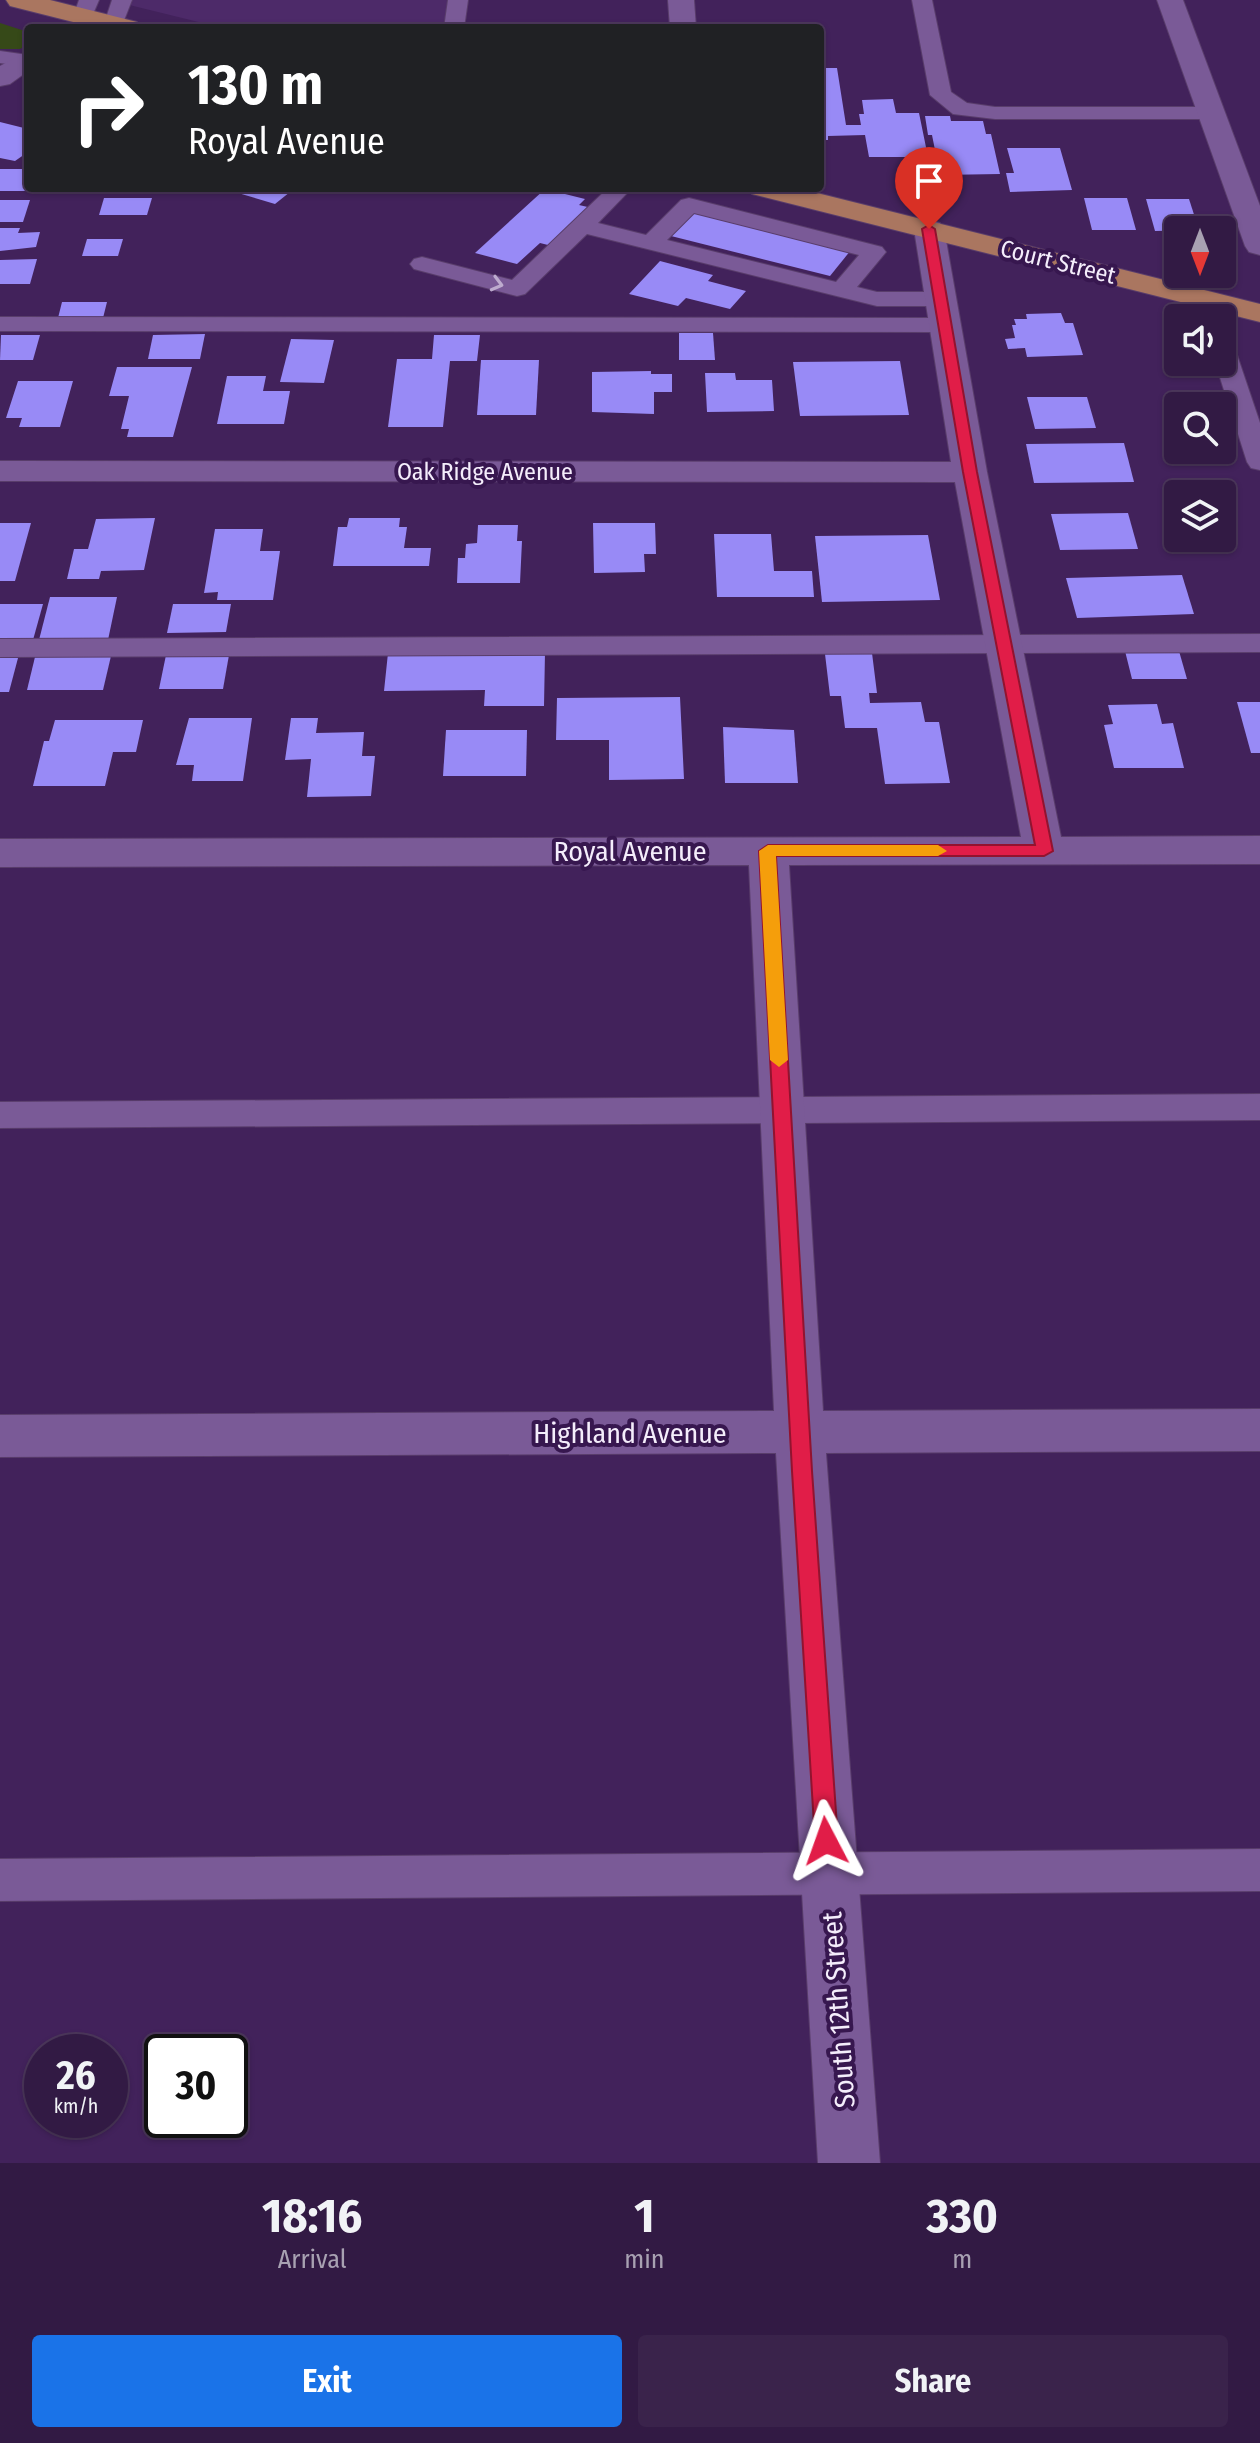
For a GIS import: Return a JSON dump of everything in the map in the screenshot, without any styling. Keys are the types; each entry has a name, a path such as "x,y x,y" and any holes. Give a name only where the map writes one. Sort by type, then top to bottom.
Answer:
{"main road":[{"path":"19,0 83,16 121,17"},
{"name":"Court Street","path":"778,192 929,229 1192,304"},
{"name":"Court Street","path":"1236,311 1260,313"}],"street":[{"path":"681,0 683,24"},
{"path":"1170,0 1257,229"},
{"path":"0,78 18,59"},
{"path":"929,229 970,472 1044,851"},
{"name":"Oak Ridge Avenue","path":"0,471 970,472"},
{"name":"Royal Avenue","path":"0,853 1260,850"},
{"name":"South 12th Street","path":"768,851 800,1433 849,2163"},
{"name":"Highland Avenue","path":"0,1436 1260,1430"}],"lane":[{"path":"455,24 458,0"},
{"path":"922,0 941,95 961,109 995,113 1211,113"},
{"path":"422,264 517,289 617,192"},
{"path":"704,209 720,192"},
{"path":"651,243 689,205 874,252 841,290"},
{"path":"811,236 839,207"},
{"path":"582,226 877,299 943,312"},
{"path":"0,324 943,312"},
{"path":"1232,376 1260,462"},
{"path":"0,648 1260,643"},
{"path":"0,1115 1260,1107"},
{"path":"0,1880 1260,1870"}],"shaded area":[{"path":"109,0 450,0 447,24 207,24"}],"green space":[{"path":"0,23 24,31 24,46 0,49"}],"building":[{"path":"824,68 837,68 846,125 861,125 859,114 864,114 862,100 893,99 896,113 919,113 928,157 869,157 865,135 828,136 828,140 824,140"},
{"path":"925,116 950,116 951,121 983,121 986,134 991,134 1000,174 940,175"},
{"path":"0,122 24,128 24,155 15,161 0,158"},
{"path":"1007,148 1060,148 1072,190 1010,192 1006,173 1014,173"},
{"path":"0,169 24,169 24,191 0,191"},
{"path":"234,192 290,192 275,204"},
{"path":"542,192 557,192 585,199 579,205 592,208 552,246 540,243 517,264 475,253"},
{"path":"104,198 152,198 147,215 99,215"},
{"path":"1084,198 1127,198 1136,230 1092,230"},
{"path":"1146,199 1189,199 1194,216 1164,216 1164,231 1155,231"},
{"path":"0,200 30,200 23,222 0,222"},
{"path":"691,211 851,250 830,276 667,235"},
{"path":"0,228 20,228 18,233 40,232 36,247 0,251"},
{"path":"87,239 123,239 118,256 82,256"},
{"path":"37,259 30,284 0,284 0,260"},
{"path":"660,261 713,275 708,281 746,291 730,309 686,298 678,306 629,294"},
{"path":"62,302 107,302 103,318 58,318"},
{"path":"1061,313 1065,323 1073,323 1083,355 1027,357 1025,348 1008,349 1005,339 1015,338 1014,319 1027,319 1026,314"},
{"path":"679,333 713,333 715,360 679,360"},
{"path":"205,334 200,359 148,359 153,335"},
{"path":"1,335 40,335 33,360 0,360"},
{"path":"434,335 480,335 477,361 450,361 443,427 388,427 397,359 432,359"},
{"path":"291,339 334,340 324,383 280,382"},
{"path":"481,360 539,360 536,415 477,415"},
{"path":"900,361 909,415 800,416 793,362"},
{"path":"117,367 192,367 173,437 127,437 129,429 121,429 129,396 109,396"},
{"path":"651,371 651,374 672,374 672,392 654,392 654,414 592,412 592,372"},
{"path":"705,373 735,373 736,380 772,380 774,411 707,412"},
{"path":"227,376 266,376 263,391 290,391 284,424 217,424"},
{"path":"18,381 73,381 60,427 19,427 22,418 6,418"},
{"path":"1027,397 1087,397 1096,428 1035,429"},
{"path":"1124,443 1134,482 1034,483 1026,444"},
{"path":"1128,513 1138,549 1060,550 1051,514"},
{"path":"155,518 144,570 101,571 99,579 67,579 74,549 88,549 96,519"},
{"path":"349,518 400,518 399,527 407,527 404,548 431,548 429,566 333,566 338,527 347,527"},
{"path":"0,523 31,523 15,581 0,581"},
{"path":"593,523 655,523 656,554 644,554 645,572 594,573"},
{"path":"478,525 518,525 517,541 522,541 520,583 457,583 458,558 465,558 466,544 477,543"},
{"path":"215,529 263,529 260,551 280,551 273,600 217,600 218,592 204,593"},
{"path":"714,534 771,534 774,571 812,571 814,597 717,597"},
{"path":"928,535 940,600 822,602 815,536"},
{"path":"1182,575 1194,614 1077,618 1066,578"},
{"path":"50,597 117,597 108,640 39,640"},
{"path":"0,604 43,604 33,640 0,640"},
{"path":"173,604 231,604 226,632 167,633"},
{"path":"1125,651 1179,651 1187,679 1132,679"},
{"path":"545,652 544,706 484,706 485,690 384,691 388,653"},
{"path":"872,653 877,693 869,693 870,703 921,702 925,722 939,722 950,783 885,784 877,728 845,728 841,696 830,696 825,654"},
{"path":"166,655 229,655 223,689 159,689"},
{"path":"111,656 103,690 27,690 35,657"},
{"path":"0,658 18,658 9,692 0,692"},
{"path":"680,697 684,779 609,780 609,740 556,740 557,698"},
{"path":"1237,702 1260,702 1260,753 1251,753"},
{"path":"1157,704 1162,724 1173,723 1184,768 1114,768 1104,725 1113,724 1108,705"},
{"path":"189,718 252,718 243,781 192,781 194,765 176,765"},
{"path":"291,718 318,718 316,733 364,732 362,756 375,756 371,796 307,797 311,759 285,760"},
{"path":"55,720 143,720 136,752 113,752 105,786 33,786 44,741 49,741"},
{"path":"723,727 794,730 798,783 725,783"},
{"path":"446,730 527,730 526,776 443,776"}],"slow traffic":[{"path":"779,1060 768,851 938,851"}],"route":[{"path":"826,1841 768,851 1044,851 970,472 929,229"}]}
